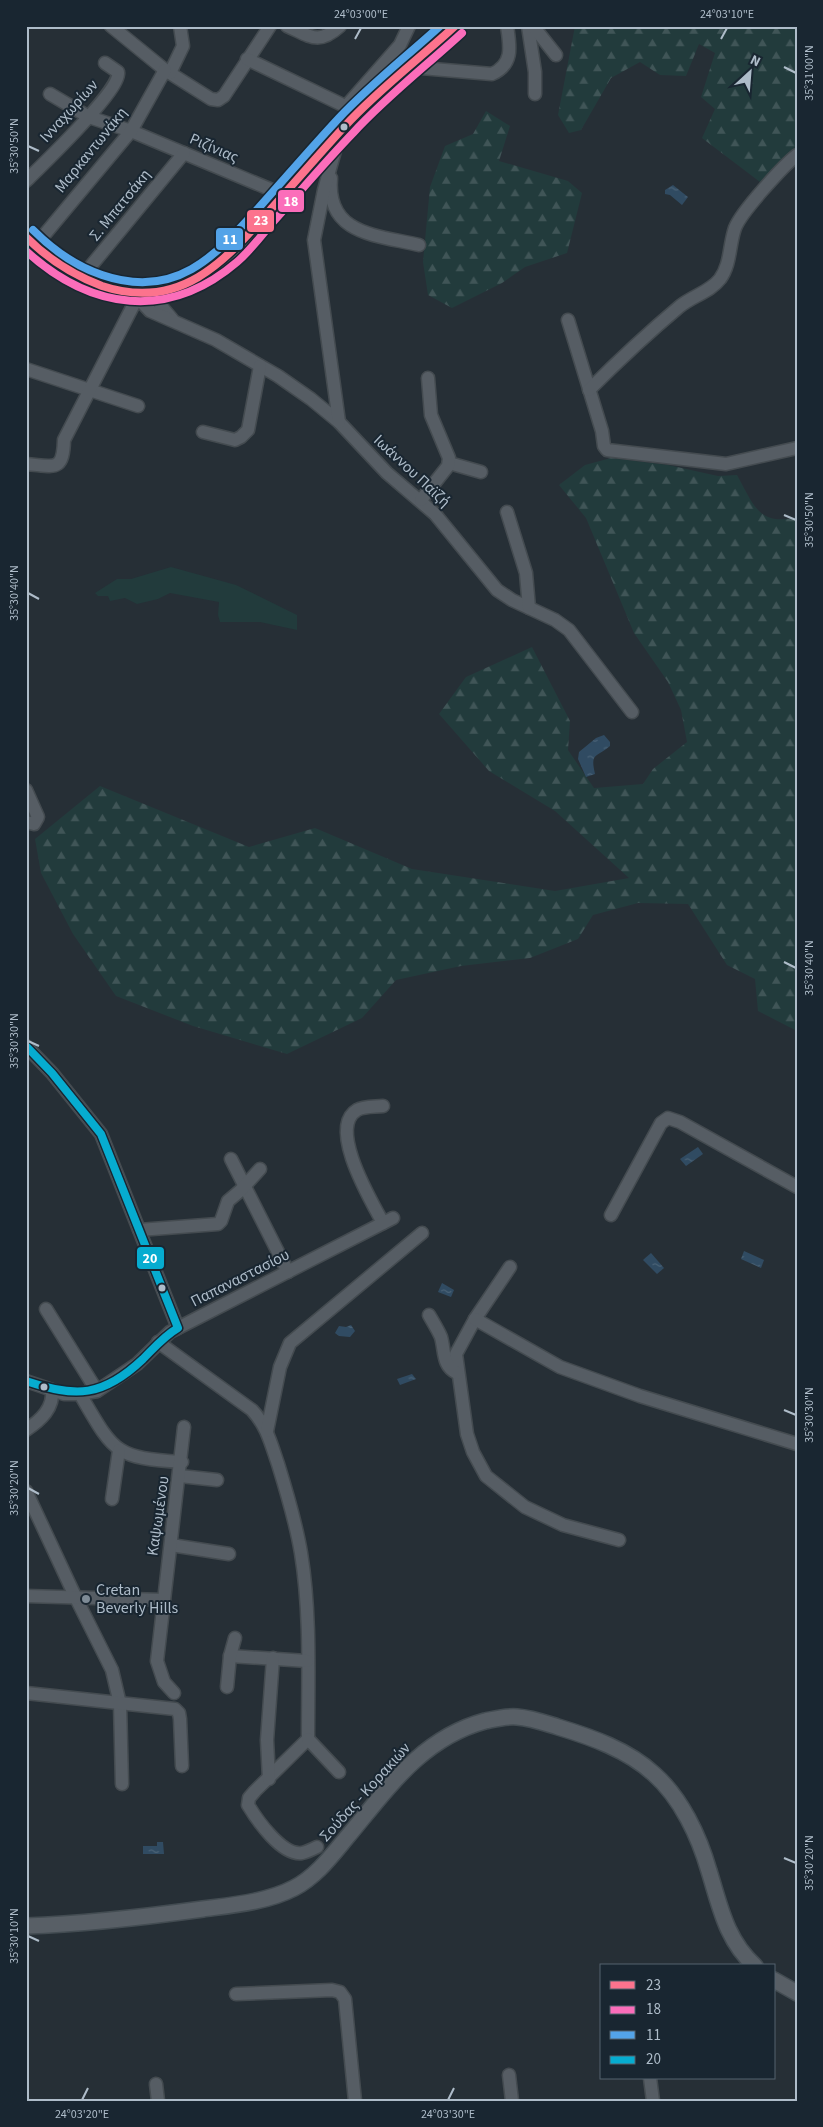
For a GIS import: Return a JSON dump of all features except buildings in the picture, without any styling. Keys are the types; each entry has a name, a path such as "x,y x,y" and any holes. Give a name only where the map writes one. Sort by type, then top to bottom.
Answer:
{"main road":[{"path":"30,241 61,266 81,278 158,304 216,266 242,241 343,128 455,26"},
{"name":"Σούδας - Κορακιών","path":"26,1926 128,1918 255,1901 281,1894 305,1881 323,1865 413,1761 436,1742 469,1725 498,1718 516,1717 548,1724 596,1740 626,1754 656,1775 685,1813 709,1868 728,1932 742,1955 753,1964"},
{"path":"776,1981 797,1993"}],"street":[{"path":"111,26 168,72 211,99 218,100 224,96 270,26"},
{"name":"Μαρκαντωνάκη","path":"30,241 131,131 183,46 180,26"},
{"path":"286,26 315,39 327,37 340,26"},
{"path":"339,422 340,416 334,394 314,240 319,209 343,128 347,107 354,96 400,45 409,26"},
{"path":"409,67 492,74 507,63 510,53 507,26"},
{"path":"528,26 535,72 535,94"},
{"path":"533,26 556,54"},
{"path":"247,59 347,107"},
{"name":"Ινναχωρίων","path":"26,181 90,117 117,81 119,75 105,63"},
{"name":"Ριζίνιας","path":"50,94 90,117 131,131 284,195"},
{"name":"Σ. Μπατσάκη","path":"81,278 184,153"},
{"path":"589,390 633,347 681,305 711,288 720,279 728,261 736,226 782,170 797,155"},
{"path":"333,160 331,184 334,205 338,214 346,223 360,231 419,245"},
{"path":"26,464 59,464 64,458 64,440 136,296"},
{"name":"Ιωάννου Παϊζή","path":"136,296 158,304 174,321 216,340 260,366 297,389 339,422 387,473 421,500 446,526 490,583 512,600 555,620 574,636 632,712"},
{"path":"568,320 604,446 608,450 726,464 797,448"},
{"path":"203,432 235,440 245,435 248,430 260,366"},
{"path":"26,369 138,406"},
{"path":"421,500 449,463 448,454 431,415 428,378"},
{"path":"449,463 481,472"},
{"path":"507,512 526,573 529,608"},
{"path":"26,790 38,816 34,824 26,822"},
{"path":"26,1046 52,1073 101,1134 178,1328"},
{"name":"Παπαναστασίου","path":"26,1381 64,1394 97,1391 137,1364 158,1342 178,1328 388,1221 360,1178 348,1148 346,1134 347,1125 354,1112 363,1108 383,1106"},
{"path":"611,1215 661,1123 668,1118 680,1122 797,1187"},
{"path":"231,1159 288,1272"},
{"path":"139,1230 218,1224 228,1201 260,1169"},
{"path":"267,1431 280,1367 290,1343 422,1233"},
{"path":"510,1267 458,1348 455,1362 467,1434 473,1452 486,1476 500,1489 544,1518 619,1540"},
{"path":"46,1309 97,1391"},
{"path":"429,1315 440,1337 446,1363 457,1373"},
{"path":"475,1319 560,1367 640,1396 797,1444"},
{"path":"158,1342 252,1410 267,1431 288,1494 301,1553 308,1661 308,1739 339,1772"},
{"path":"26,1430 37,1423 52,1404 52,1390"},
{"path":"80,1394 101,1429 119,1450 144,1460 182,1462"},
{"name":"Καψωμένου","path":"174,1693 164,1682 158,1671 157,1661 182,1462 184,1427"},
{"path":"112,1499 119,1450"},
{"path":"180,1476 217,1480"},
{"path":"26,1491 74,1596 105,1652 117,1685 120,1704 122,1784"},
{"path":"171,1546 229,1554"},
{"path":"26,1596 164,1600"},
{"path":"227,1687 230,1656 235,1638"},
{"path":"230,1656 308,1661"},
{"path":"269,1779 267,1740 273,1658"},
{"path":"26,1693 120,1704 175,1708 180,1719 182,1766"},
{"path":"308,1739 249,1798 248,1805 282,1846 302,1853 317,1847"},
{"path":"236,1994 332,1990 340,1992 345,1999 356,2101"},
{"path":"509,2075 512,2101"},
{"path":"650,2080 653,2101"},
{"path":"156,2084 158,2101"}],"green space":[{"path":"575,26 797,26 797,140 789,164 760,182 702,138 715,109 701,97 715,53 699,44 686,76 660,75 640,62 611,78 581,130 569,133 558,115"},
{"path":"486,111 510,126 499,161 568,181 582,193 567,253 525,267 502,283 452,308 428,295 423,262 430,187 445,146 473,134"},
{"path":"611,458 668,465 718,476 737,475 753,503 765,515 773,519 797,517 797,1031 758,1011 755,979 727,965 688,904 638,903 593,915 578,939 530,958 461,966 396,980 362,1018 287,1054 193,1026 116,996 73,934 41,873 35,839 100,786 249,847 315,828 412,869 555,891 629,878 555,811 489,771 439,714 466,677 532,647 570,721 568,750 594,788 643,784 653,769 687,742 681,710 668,682 634,633 586,518 559,485 585,465"},
{"path":"171,567 236,585 297,615 297,630 260,622 220,622 218,615 219,602 170,593 158,599 137,604 125,598 110,601 108,596 98,596 95,593 117,579 131,579"}],"water":[{"path":"673,185 688,197 682,205 670,195 665,194 665,190"},
{"path":"604,735 610,742 610,746 595,756 593,762 595,774 586,777 578,759 579,752 596,738"},
{"path":"698,1147 703,1154 686,1166 680,1159"},
{"path":"744,1251 764,1260 761,1268 741,1259"},
{"path":"651,1253 664,1268 657,1274 643,1260"},
{"path":"442,1283 454,1290 451,1297 438,1292"},
{"path":"351,1325 355,1331 350,1337 339,1336 335,1333 339,1326 346,1327"},
{"path":"412,1374 416,1379 400,1385 397,1379"},
{"path":"157,1842 163,1842 164,1854 143,1854 143,1846 157,1846"}],"transit line":[{"name":"11","path":"33,230 57,251 83,267 102,275 129,281 153,282 174,277 194,268 229,239 351,106 440,26"},
{"name":"23","path":"26,237 61,266 102,286 130,292 155,292 178,287 199,277 237,246 358,113 455,26"},
{"name":"18","path":"26,251 51,271 77,286 103,296 130,301 157,300 184,293 211,281 246,253 322,166 392,94 462,33"},
{"name":"20","path":"26,1046 52,1073 101,1134 178,1328 164,1338 129,1372 102,1387 74,1392 26,1381"}],"place":[{"name":"Cretan Beverly Hills","path":"86,1599"}]}
